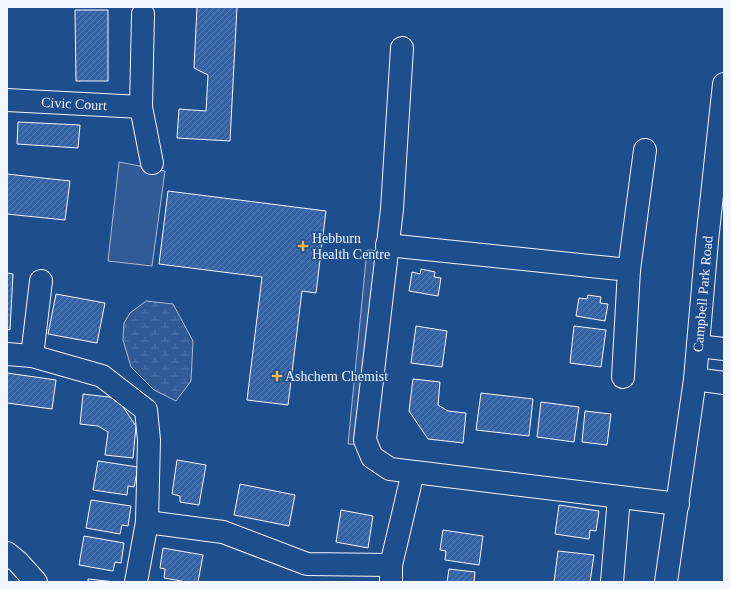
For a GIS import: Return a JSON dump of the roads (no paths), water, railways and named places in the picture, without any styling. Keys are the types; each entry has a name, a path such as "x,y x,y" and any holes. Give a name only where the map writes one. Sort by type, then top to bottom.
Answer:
{"street":[{"path":"143,14 141,107 152,163"},
{"path":"402,48 392,208 364,440 372,456 390,469 678,504"},
{"name":"Campbell Park Road","path":"666,582 695,379 707,242 724,84"},
{"name":"Civic Court","path":"7,100 141,107"},
{"path":"623,377 629,270 645,150"},
{"path":"387,245 629,270"},
{"path":"32,356 42,281"},
{"path":"698,346 724,349"},
{"path":"7,354 32,356 102,376 146,410 149,440 147,522 136,582"},
{"path":"695,379 724,383"},
{"path":"147,522 223,532 308,564 391,573 413,472"},
{"path":"612,582 619,496"},
{"name":"Campbell Park Road","path":"673,582 678,504"},
{"path":"7,553 18,562 36,582"}],"place":[{"name":"Hebburn Health Centre","path":"303,246"},
{"name":"Ashchem Chemist","path":"277,376"}]}
